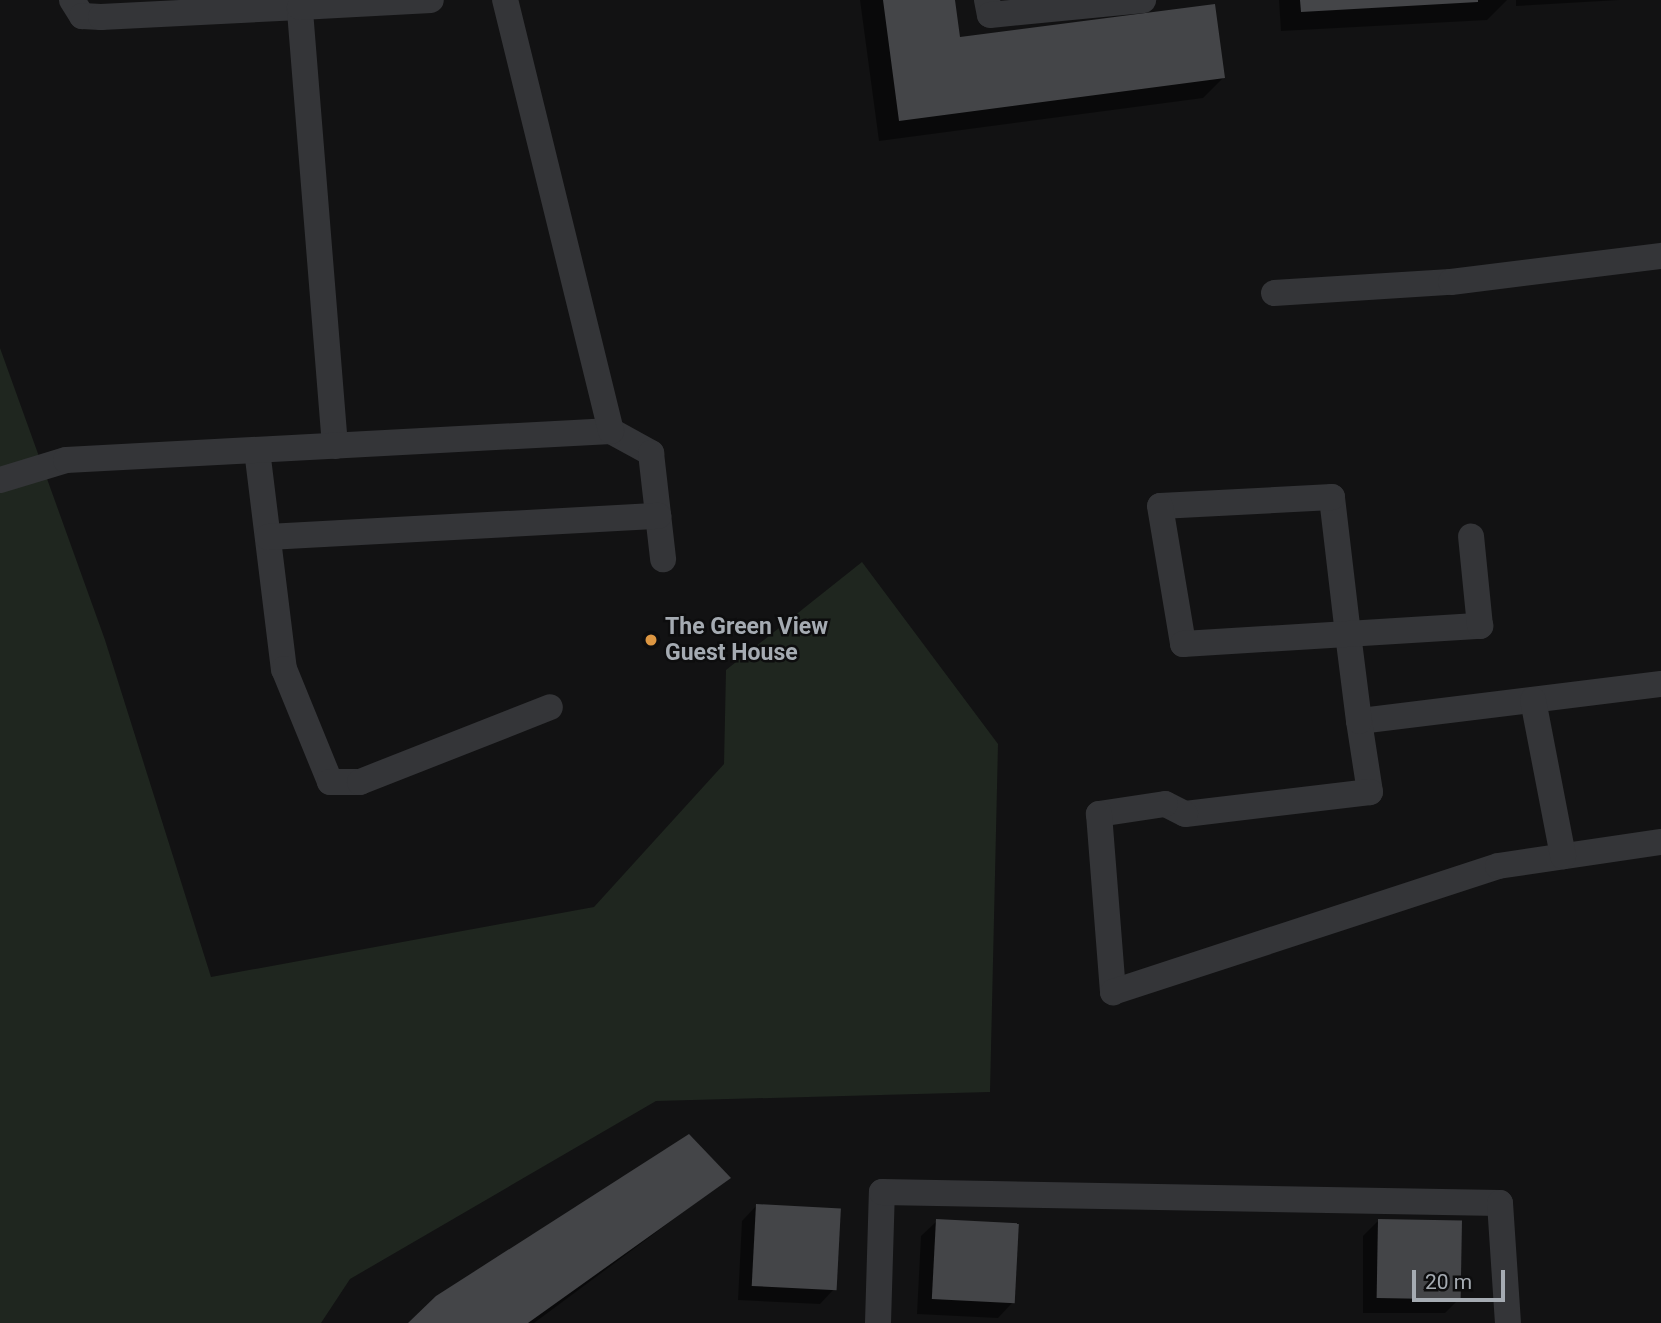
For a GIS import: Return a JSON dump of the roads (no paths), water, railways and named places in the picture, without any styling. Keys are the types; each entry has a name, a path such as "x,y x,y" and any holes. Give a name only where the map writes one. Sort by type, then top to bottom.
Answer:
{"street":[{"path":"72,0 82,16 101,18 431,0"},
{"path":"505,0 611,431"},
{"path":"987,0 990,15 1143,0"},
{"path":"300,7 335,446"},
{"path":"1274,293 1451,282 1661,256"},
{"path":"0,480 66,460 611,431 651,453 663,559"},
{"path":"257,450 284,669 330,782 359,782 550,707"},
{"path":"1471,536 1480,626 1348,634 1183,643 1160,506 1332,497 1348,634 1359,721 1370,792 1185,814 1166,804 1099,814 1113,992 1498,866 1661,842"},
{"path":"268,537 658,516"},
{"path":"1359,721 1661,684"},
{"path":"1533,700 1563,856"},
{"path":"878,1323 882,1192 1500,1203 1507,1323"}],"place":[{"name":"The Green View Guest House","path":"651,640"}]}
